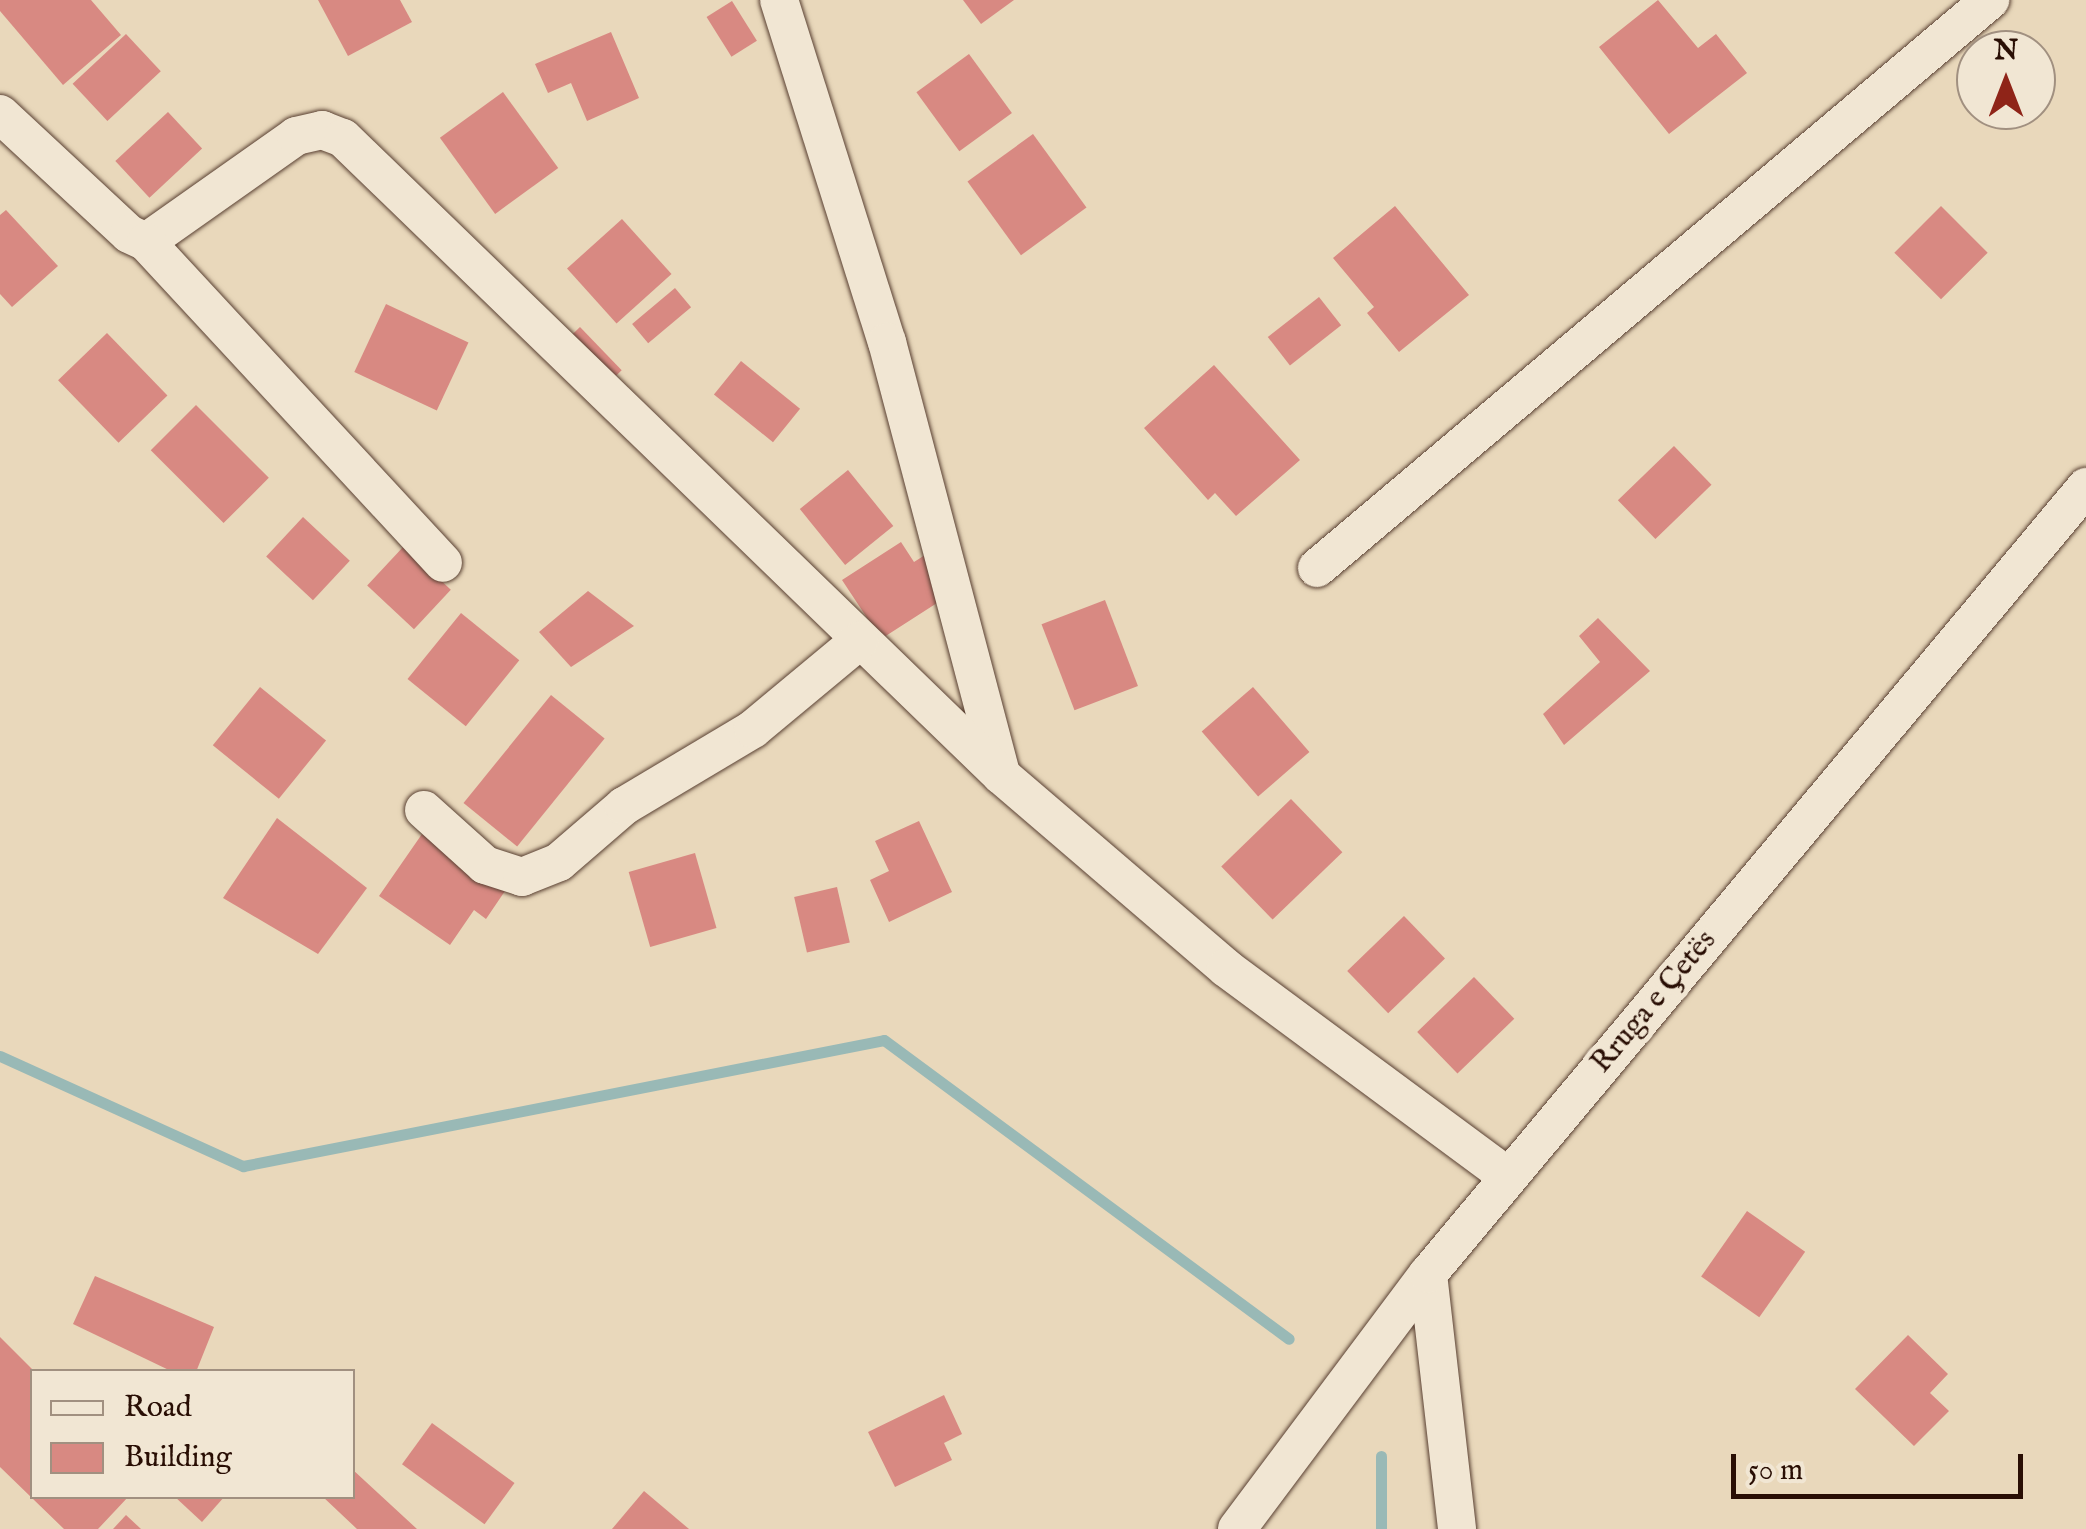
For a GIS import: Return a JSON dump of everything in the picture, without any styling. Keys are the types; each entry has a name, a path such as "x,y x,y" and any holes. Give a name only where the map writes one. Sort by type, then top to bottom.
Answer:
{"street":[{"path":"779,0 887,342 1001,775"},
{"path":"1318,568 1990,0"},
{"path":"0,114 129,234 146,242 444,563"},
{"path":"146,242 296,136 322,130 343,138 1001,775 1226,968 1508,1177"},
{"name":"Rruga e Çetës","path":"1237,1529 1428,1274 2086,487"},
{"path":"424,810 485,866 522,876 559,862 624,806 753,729 859,640"},
{"path":"1428,1274 1457,1529"}],"building":[{"path":"0,0 91,0 121,35 63,85 0,11"},
{"path":"318,0 400,0 412,22 348,56"},
{"path":"963,0 1014,0 981,24"},
{"path":"1658,0 1698,48 1716,34 1747,73 1669,134 1599,47"},
{"path":"732,1 757,41 731,57 707,17"},
{"path":"611,32 639,98 587,121 571,83 548,93 535,64"},
{"path":"126,34 161,71 107,121 73,84"},
{"path":"969,54 1012,113 959,151 916,92"},
{"path":"503,92 558,168 495,214 440,138"},
{"path":"168,112 202,149 149,198 115,161"},
{"path":"1033,134 1086,208 1021,255 967,182"},
{"path":"1395,206 1469,295 1399,352 1367,313 1374,307 1333,258"},
{"path":"1941,206 1988,253 1941,299 1894,253"},
{"path":"6,210 58,266 12,307 0,294 0,215"},
{"path":"622,219 672,274 617,324 567,269"},
{"path":"675,288 691,307 648,343 632,324"},
{"path":"1319,297 1341,325 1290,365 1268,337"},
{"path":"386,304 468,342 437,410 354,372"},
{"path":"580,327 622,370 606,385 564,342"},
{"path":"107,333 167,396 119,443 58,380"},
{"path":"741,361 800,409 773,442 714,394"},
{"path":"1214,365 1300,460 1236,516 1215,493 1208,500 1144,428"},
{"path":"196,405 269,478 224,523 151,450"},
{"path":"1674,446 1712,485 1655,539 1618,500"},
{"path":"848,470 893,526 845,565 800,509"},
{"path":"303,517 350,561 313,600 266,556"},
{"path":"901,542 914,562 925,555 951,594 881,639 842,580"},
{"path":"404,546 451,590 414,629 367,585"},
{"path":"588,591 634,626 571,667 539,632"},
{"path":"1105,600 1138,686 1074,710 1042,624"},
{"path":"461,613 519,660 466,726 408,679"},
{"path":"1598,618 1650,671 1564,745 1543,714 1600,662 1579,636"},
{"path":"260,687 326,740 279,799 213,745"},
{"path":"1253,687 1309,752 1258,797 1202,732"},
{"path":"551,695 605,738 517,846 464,803"},
{"path":"1291,799 1342,852 1273,920 1221,866"},
{"path":"277,818 367,888 318,954 223,898"},
{"path":"919,821 952,892 889,922 870,880 889,871 875,841"},
{"path":"422,834 505,891 486,919 474,910 450,945 379,896"},
{"path":"695,853 716,928 650,947 629,872"},
{"path":"837,887 850,943 807,952 794,897"},
{"path":"1404,916 1445,958 1388,1013 1347,971"},
{"path":"1474,977 1514,1019 1457,1074 1417,1032"},
{"path":"1747,1211 1805,1252 1759,1317 1701,1277"},
{"path":"95,1276 214,1327 197,1369 167,1369 73,1324"},
{"path":"1908,1335 1948,1374 1930,1393 1949,1411 1914,1446 1855,1389"},
{"path":"0,1337 32,1369 30,1496 0,1467"},
{"path":"944,1395 962,1434 944,1443 952,1460 895,1487 868,1432"},
{"path":"432,1423 515,1483 485,1524 402,1464"},
{"path":"355,1472 417,1529 357,1529 325,1499 355,1499"},
{"path":"644,1491 689,1529 612,1529"},
{"path":"33,1499 126,1499 98,1529 64,1529"},
{"path":"177,1499 222,1499 202,1522"},
{"path":"126,1515 141,1529 113,1529"}],"waterway":[{"path":"0,1056 243,1166 884,1040 1289,1339"},
{"path":"1381,1456 1381,1529"}]}
